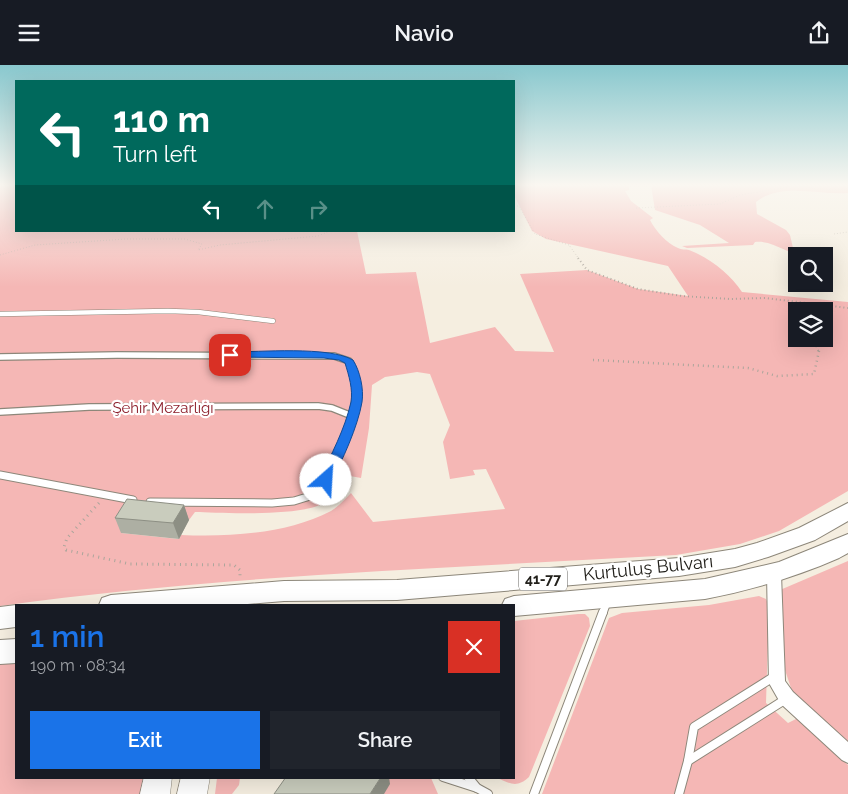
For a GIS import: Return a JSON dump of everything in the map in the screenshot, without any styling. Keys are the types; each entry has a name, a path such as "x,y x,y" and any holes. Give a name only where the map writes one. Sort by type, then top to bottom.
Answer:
{"highway":[{"name":"Kurtuluş Bulvarı","path":"186,602 233,599 284,591 397,591 707,563 760,551 785,543 807,534 848,511"},
{"name":"Kurtuluş Bulvarı","path":"515,606 705,589 774,574 811,561 848,543"},
{"path":"137,604 186,602"},
{"path":"0,618 15,616"},
{"path":"0,652 15,651"}],"main road":[{"path":"155,794 158,779"},
{"path":"192,794 196,779"}],"street":[{"path":"774,574 775,676 780,691 848,754"}],"lane":[{"path":"0,315 168,311 206,313 273,321"},
{"path":"0,357 324,355 342,357 350,362 356,383 356,401 352,416 326,480 315,492 298,500 272,503 188,503 105,497 40,481 0,475"},
{"path":"0,412 89,407 318,406 332,408 352,416"},
{"path":"534,794 609,597"},
{"path":"679,794 688,761 694,727 775,676"},
{"path":"688,761 787,699"},
{"path":"450,779 477,787"},
{"path":"470,779 477,787 488,794"}],"path":[{"path":"526,219 535,234 569,245 587,269 623,284 654,293 673,295 730,299 765,298 800,302"},
{"path":"0,255 35,245 126,239 185,239 202,244 198,250 220,245 318,236 328,232"},
{"path":"834,234 848,232"},
{"path":"833,306 848,309"},
{"path":"593,360 748,368 777,376 814,375 819,351 817,347"},
{"path":"105,497 67,538 64,547 66,550 124,563 234,565 240,570 233,599"}],"green space":[{"name":"Şehir Mezarlığı","path":"0,219 15,219 15,232 357,232 366,274 416,272 430,343 495,327 515,351 554,352 520,274 587,270 638,289 688,296 668,266 546,239 532,231 526,219 651,219 650,220 652,224 666,240 679,249 697,253 712,262 732,279 742,292 848,302 848,491 779,531 740,544 676,555 253,580 84,595 0,606","holes":["417,372 430,374 450,425 443,442 450,479 475,475 473,470 486,469 505,509 373,522 351,493 331,511 314,519 277,529 238,534 181,535 178,539 121,533 133,515 189,520 195,512 282,512 315,507 325,502 332,493 339,474 361,478 369,428 372,385 385,377"]},
{"path":"682,219 766,219 786,230 790,235 793,247 788,247 788,251 762,242 755,242 753,245 687,248 682,246 729,243 700,225"},
{"path":"848,561 848,743 793,694 785,670 780,590"},
{"path":"759,596 766,599 769,606 766,703 788,723 798,718 848,765 848,794 542,794 609,618 622,613 709,605"},
{"path":"585,614 589,618 590,626 529,777 517,784 499,779 515,779 515,621"},
{"path":"15,663 15,779 143,779 140,794 0,794 0,664"},
{"path":"217,779 240,779 239,785 232,794 215,794"},
{"path":"380,779 431,779 438,794 384,794"}],"building":[{"path":"127,499 184,505 173,523 115,518"},
{"path":"285,779 380,779 370,794 274,794"}],"route":[{"path":"230,355 324,355 342,357 350,362 356,383 356,401 346,434 326,480"}]}
